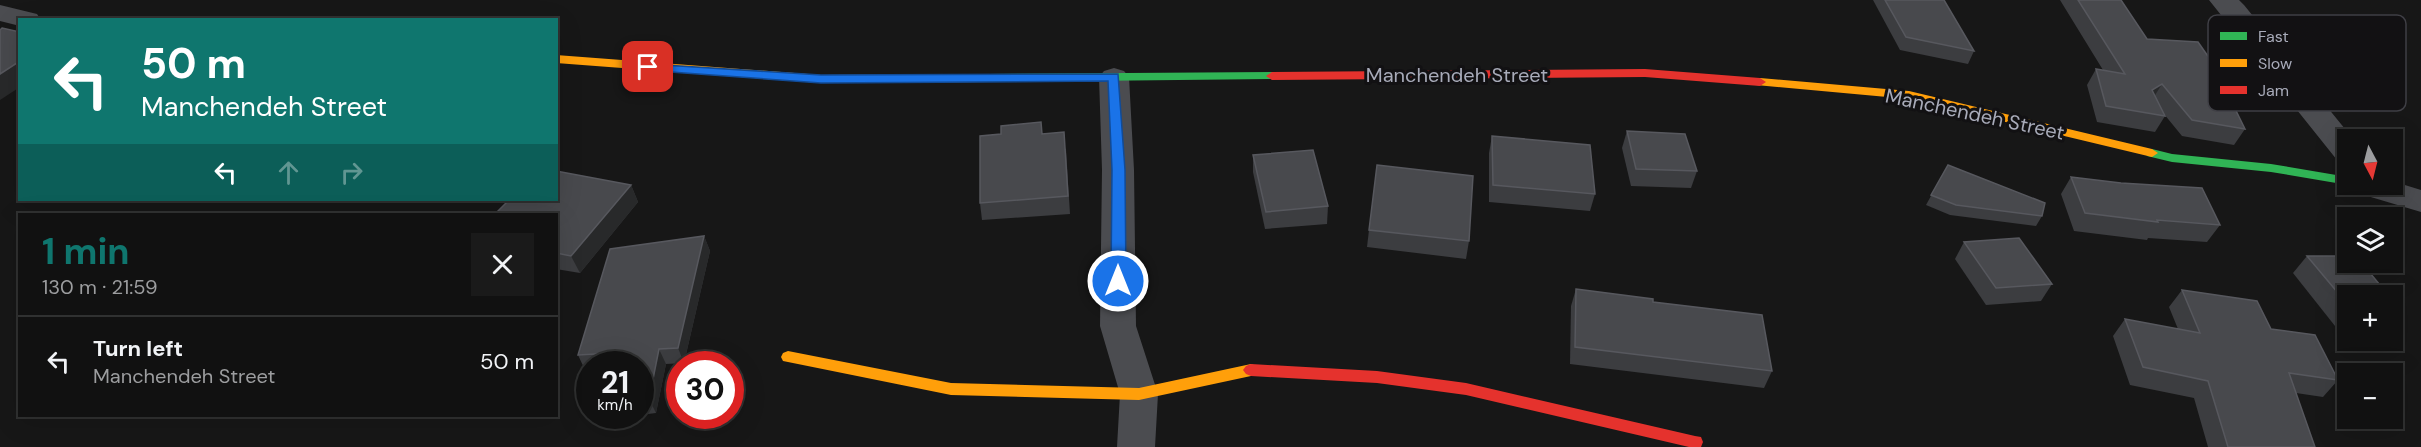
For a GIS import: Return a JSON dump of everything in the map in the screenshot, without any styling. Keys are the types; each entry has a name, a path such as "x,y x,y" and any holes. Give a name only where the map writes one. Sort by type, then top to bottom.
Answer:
{"street":[{"path":"2223,0 2237,15"},
{"path":"0,13 19,18"},
{"name":"Manchendeh Street","path":"558,59 821,79 1645,74 1909,95 2172,158 2271,168 2337,179"},
{"path":"1114,77 1118,170 1118,326 1138,394 1136,447"},
{"path":"2314,111 2337,139"},
{"name":"Manchendeh Street","path":"2401,195 2421,201"},
{"path":"788,357 951,389 1138,394 1247,370 1377,377 1466,389 1695,442"}],"building":[{"path":"1885,0 1944,0 1974,51 1906,37"},
{"path":"2078,0 2121,0 2147,39 2198,42 2208,56 2208,111 2236,111 2245,129 2192,120 2162,84 2152,90 2165,116 2106,106 2096,69 2125,74"},
{"path":"2,28 18,32 18,62 0,74 0,30"},
{"path":"1041,122 1042,134 1064,132 1068,196 980,203 980,136 1001,134 1001,126"},
{"path":"1627,131 1685,134 1697,171 1636,169"},
{"path":"1492,136 1590,145 1595,194 1493,185"},
{"path":"1313,150 1328,206 1266,212 1253,155"},
{"path":"1377,165 1473,176 1469,241 1369,230"},
{"path":"1948,165 2045,203 2042,216 1956,205 1931,195"},
{"path":"558,171 631,185 571,256 558,253 558,213 496,213 508,201 558,201"},
{"path":"2071,177 2202,188 2220,225 2157,220 2158,222 2085,213"},
{"path":"704,236 678,348 659,349 654,374 654,351 579,351 610,249"},
{"path":"2019,238 2052,284 1996,288 1964,242"},
{"path":"2307,256 2337,256 2337,273 2370,273 2380,285 2337,285 2337,292"},
{"path":"1576,289 1653,299 1653,302 1762,315 1772,371 1575,347"},
{"path":"2182,290 2257,301 2271,329 2315,335 2337,380 2289,373 2315,447 2228,447 2208,381 2143,367 2125,319 2200,333"}],"traffic: fast":[{"path":"988,78 1272,76"},
{"path":"2152,153 2172,158 2271,168 2337,179"}],"traffic: slow":[{"path":"558,59 821,79 988,78"},
{"path":"1760,82 1909,95 2152,153"},
{"path":"788,357 951,389 1139,394 1251,370"}],"traffic: jam":[{"path":"1272,76 1645,73 1760,82"},
{"path":"1251,370 1377,377 1466,389 1695,442"}],"route":[{"path":"648,67 821,79 1114,77 1118,170 1118,281"}]}
